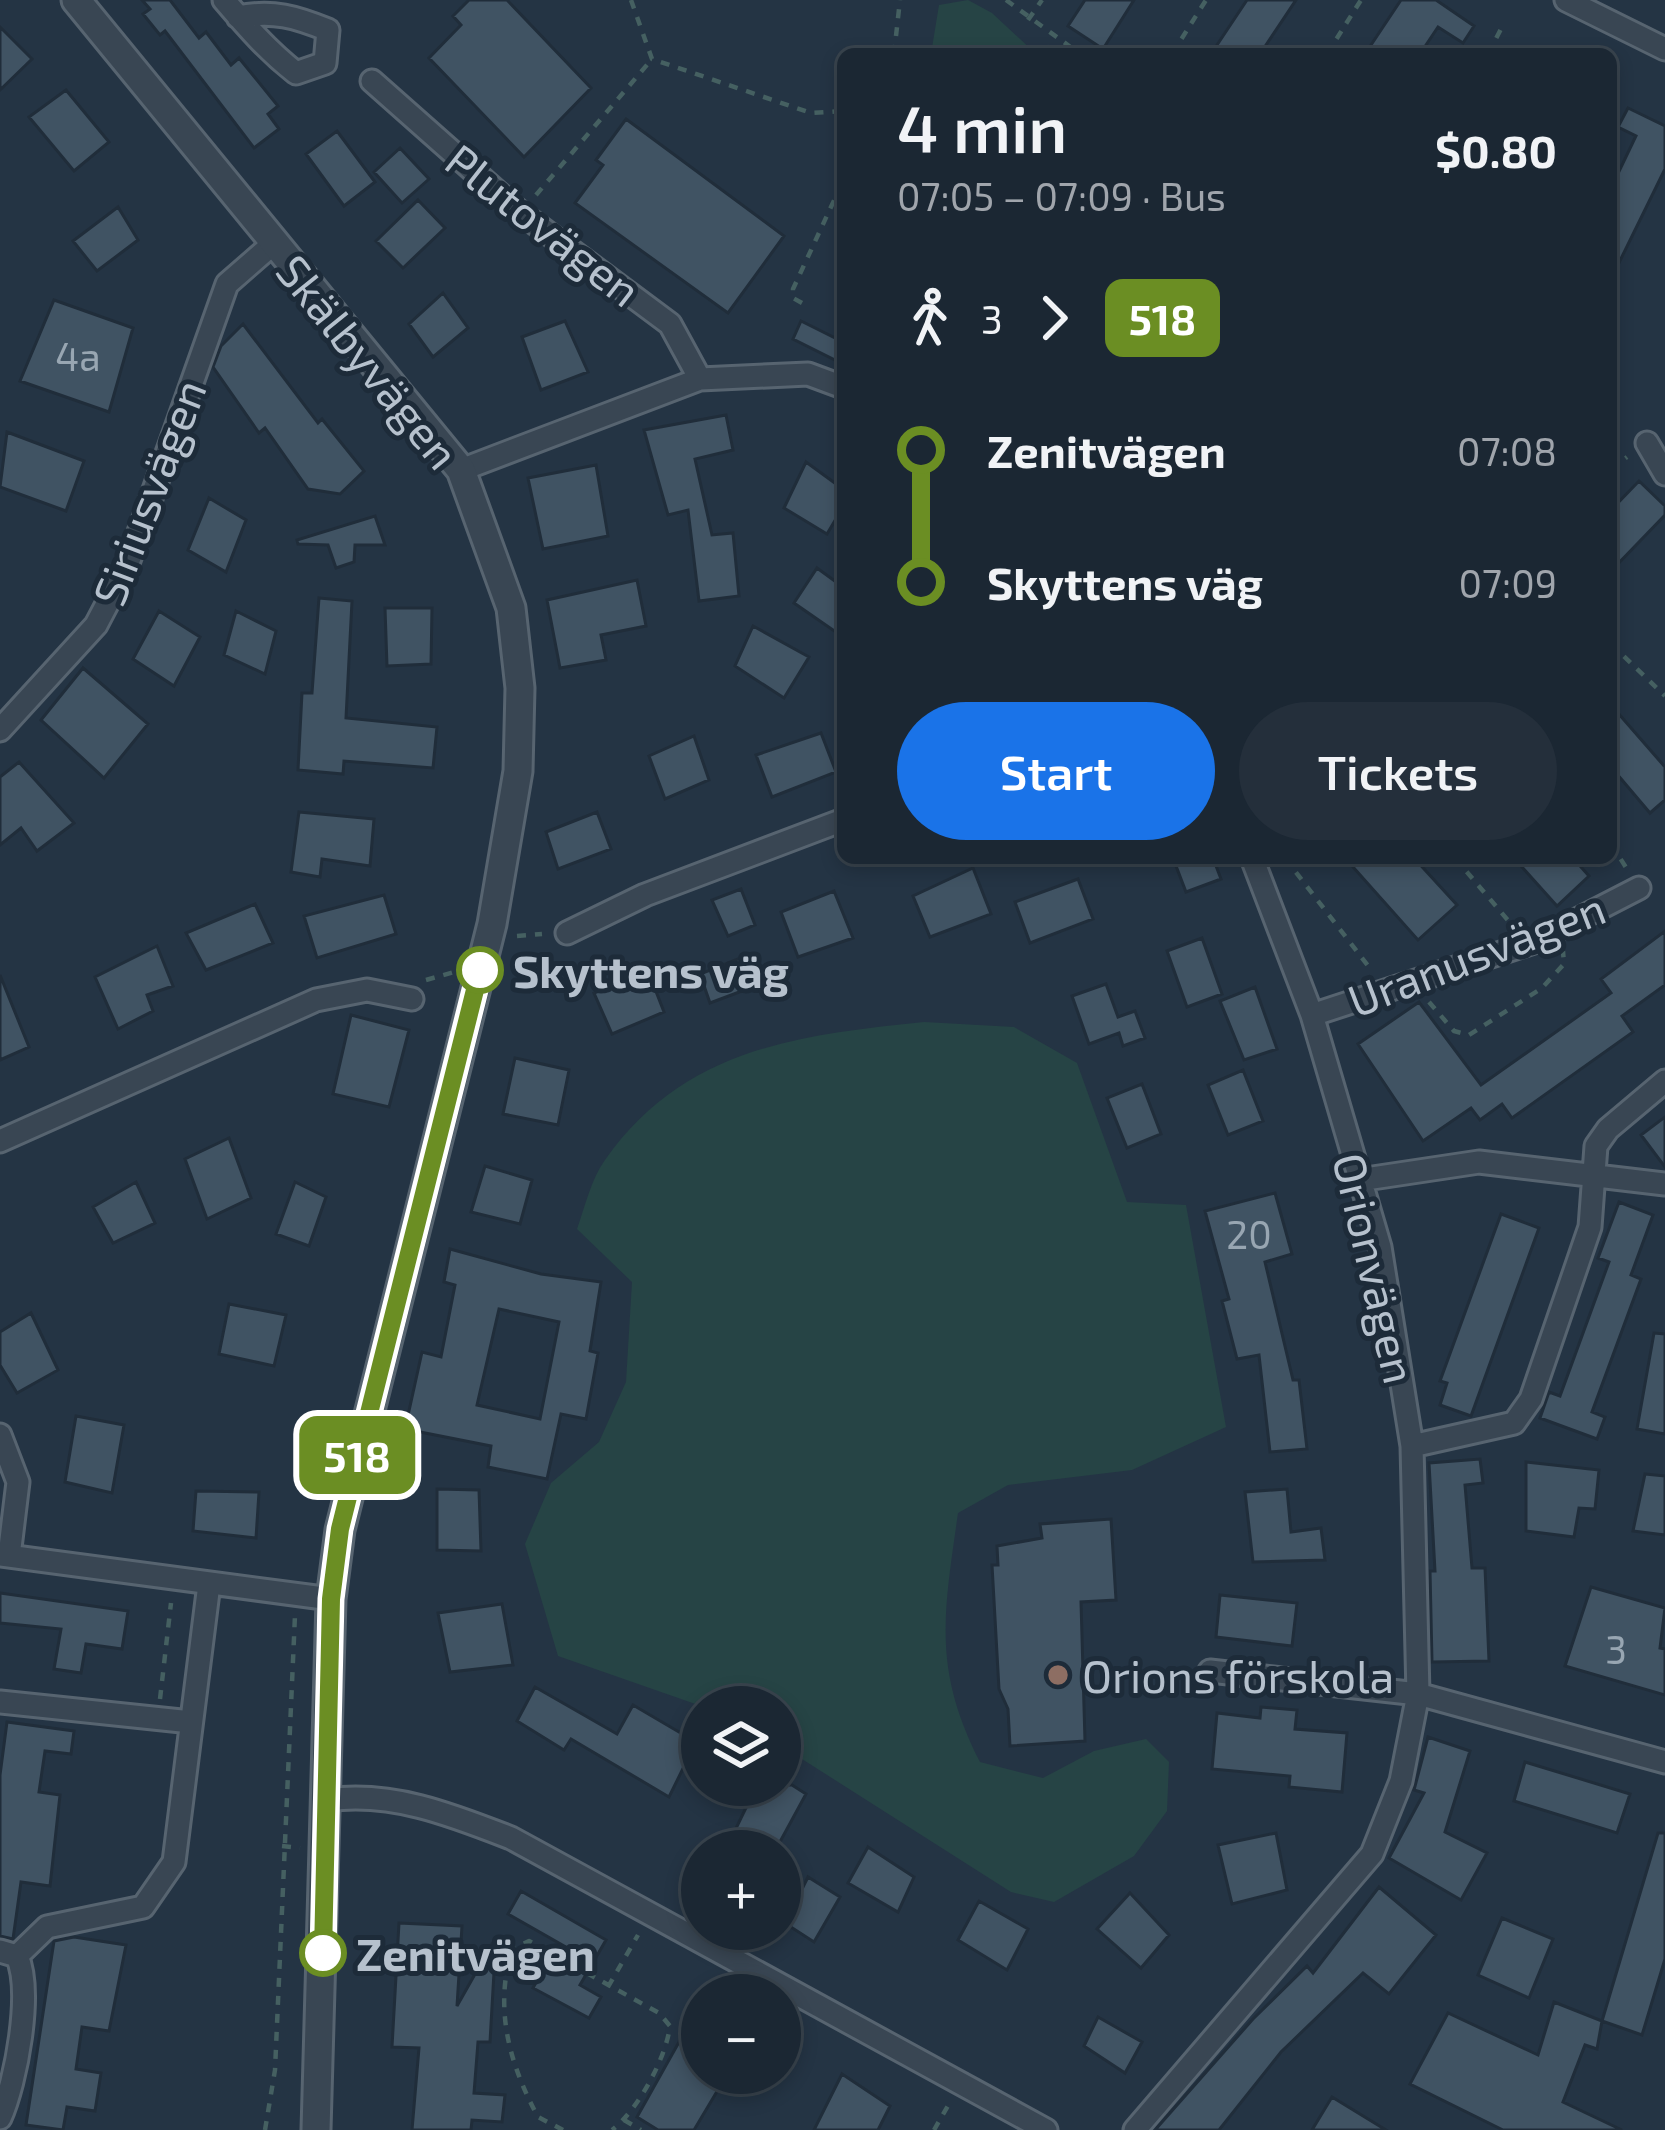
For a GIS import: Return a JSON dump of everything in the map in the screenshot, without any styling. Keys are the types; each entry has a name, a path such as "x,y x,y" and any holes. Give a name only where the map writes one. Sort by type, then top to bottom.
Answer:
{"street":[{"name":"Skälbyvägen","path":"76,0 461,470 511,608 520,688 518,771 491,924 375,1379 340,1529 331,1599 316,2130"},
{"path":"1566,0 1665,49"},
{"name":"Plutovägen","path":"372,81 520,213 670,324 700,379"},
{"name":"Siriusvägen","path":"0,730 96,625 127,566 227,284 274,243"},
{"path":"461,470 700,379 808,374 837,385"},
{"path":"1646,443 1665,475"},
{"path":"567,933 645,895 837,822"},
{"name":"Orionvägen","path":"1135,2130 1372,1854 1401,1781 1418,1694 1412,1446 1380,1247 1312,1015 1254,864"},
{"name":"Uranusvägen","path":"1312,1015 1523,945 1639,888"},
{"path":"0,1141 316,1000 367,990 412,999"},
{"path":"1412,1446 1514,1423 1531,1399 1590,1227 1596,1146 1608,1129 1665,1082"},
{"path":"1359,1180 1479,1162 1665,1184"},
{"path":"0,1435 17,1482 4,1556 331,1599"},
{"path":"0,2118 11,2091 25,1974 9,1953 47,1927 143,1907 174,1862 209,1584"},
{"path":"1210,1670 1418,1694 1665,1762"},
{"path":"0,1702 191,1722"},
{"path":"328,1800 349,1797 432,1807 511,1838 1046,2130"}],"path":[{"path":"631,0 652,59"},
{"path":"895,48 900,0"},
{"path":"1006,0 1070,48"},
{"path":"1028,20 1042,0"},
{"path":"1176,48 1206,0"},
{"path":"1331,48 1360,0"},
{"path":"1492,48 1501,29"},
{"path":"1049,48 1053,37"},
{"path":"652,59 812,113 837,111"},
{"path":"520,213 652,59"},
{"path":"802,303 793,298 794,289 837,194"},
{"path":"1617,650 1665,696"},
{"path":"1290,864 1386,990"},
{"path":"1460,864 1505,913 1523,945"},
{"path":"514,919 511,936 567,933"},
{"path":"1418,981 1454,1031 1469,1035 1542,988 1564,964 1560,930"},
{"path":"412,999 436,973 457,972"},
{"path":"158,1719 174,1579"},
{"path":"266,2130 275,2070 296,1595"},
{"path":"608,1987 650,1914"},
{"path":"563,2130 538,2117 506,2038 503,1984 512,1949 529,1941 659,2012 670,2026 668,2046 625,2120 612,2130"},
{"path":"934,2130 961,2084"},
{"path":"625,2120 641,2130"}],"green space":[{"path":"968,0 992,13 1030,48 932,48 939,5"},
{"path":"924,1022 1014,1027 1077,1063 1127,1202 1186,1205 1226,1427 1132,1470 1008,1485 958,1513 946,1611 948,1668 954,1698 980,1762 1043,1778 1094,1751 1146,1739 1169,1762 1167,1811 1134,1856 1054,1902 1011,1892 801,1758 801,1686 681,1686 681,1699 558,1656 525,1544 551,1483 599,1442 626,1382 632,1282 577,1229 605,1160 636,1122 670,1093 707,1071 747,1054 832,1033"}],"building":[{"path":"142,0 170,0 199,38 206,32 231,65 239,58 278,106 268,114 279,129 254,148 165,31 160,35 143,14 150,9"},
{"path":"469,0 507,0 591,88 524,157 429,58 461,25 453,16"},
{"path":"1085,0 1134,0 1104,48 1068,26"},
{"path":"1247,0 1296,0 1264,48 1215,48"},
{"path":"1401,0 1436,0 1474,26 1463,43 1438,27 1424,48 1369,48"},
{"path":"0,27 32,59 0,90"},
{"path":"66,90 109,142 74,171 29,117"},
{"path":"1628,108 1665,126 1665,169 1617,267 1617,176 1636,136 1618,127"},
{"path":"626,119 784,236 728,313 575,203 603,165 596,160"},
{"path":"337,131 375,182 344,206 306,154"},
{"path":"400,148 429,179 402,203 374,172"},
{"path":"418,200 445,228 403,268 376,241"},
{"path":"118,207 138,240 97,271 73,241"},
{"path":"443,293 468,328 433,357 409,324"},
{"path":"54,300 133,328 109,412 20,381"},
{"path":"565,321 588,372 541,390 522,337"},
{"path":"801,321 837,339 837,361 793,339"},
{"path":"243,324 318,423 322,419 364,471 340,494 308,489 265,428 259,433 213,367 221,346"},
{"path":"726,415 733,450 695,459 712,535 733,533 739,596 699,601 688,510 668,515 644,430"},
{"path":"7,432 84,461 66,511 0,487"},
{"path":"806,462 837,485 837,517 827,534 784,508"},
{"path":"596,465 608,536 543,549 528,478"},
{"path":"1639,481 1665,506 1665,515 1617,565 1617,504"},
{"path":"209,498 246,520 226,572 188,550"},
{"path":"375,516 385,545 355,545 354,562 336,568 328,545 298,544 297,540"},
{"path":"817,568 837,583 837,633 794,603"},
{"path":"637,580 646,626 601,635 606,660 560,668 547,600"},
{"path":"319,598 352,601 346,718 437,727 433,768 344,761 343,774 298,770 302,693 312,693"},
{"path":"385,608 432,608 431,664 387,666"},
{"path":"159,611 200,637 174,686 133,659"},
{"path":"236,611 276,631 265,674 224,655"},
{"path":"753,626 809,657 784,698 735,666"},
{"path":"83,668 148,724 104,778 41,720"},
{"path":"1617,712 1665,767 1665,800 1650,813 1617,774"},
{"path":"821,733 836,772 772,797 756,755"},
{"path":"694,736 709,780 665,799 649,756"},
{"path":"19,762 74,823 37,851 21,828 0,845 0,777"},
{"path":"299,812 374,819 370,866 322,859 320,877 291,872"},
{"path":"597,812 611,849 558,869 546,832"},
{"path":"1175,864 1215,864 1221,879 1186,892"},
{"path":"1350,864 1419,864 1457,905 1418,940"},
{"path":"1519,864 1578,864 1589,876 1557,906"},
{"path":"973,868 991,914 930,937 913,896"},
{"path":"1078,879 1093,919 1030,943 1015,902"},
{"path":"741,889 755,925 728,936 712,900"},
{"path":"834,891 853,938 798,957 781,912"},
{"path":"384,895 396,934 317,958 304,916"},
{"path":"255,904 273,943 206,970 186,933"},
{"path":"1665,931 1665,985 1622,1016 1633,1032 1512,1118 1502,1104 1480,1120 1471,1108 1423,1141 1358,1044 1419,1002 1481,1085 1611,993 1601,979"},
{"path":"1202,938 1222,994 1187,1007 1167,951"},
{"path":"157,946 173,986 147,995 153,1011 118,1029 95,977"},
{"path":"748,955 758,985 710,1003 700,974"},
{"path":"648,971 664,1012 612,1034 594,993"},
{"path":"0,975 29,1047 0,1060"},
{"path":"1106,984 1118,1017 1135,1011 1145,1038 1123,1046 1119,1033 1089,1044 1072,996"},
{"path":"1255,987 1277,1049 1244,1060 1220,1001"},
{"path":"351,1015 409,1030 389,1107 333,1094"},
{"path":"515,1058 569,1070 558,1125 503,1114"},
{"path":"1243,1070 1263,1121 1228,1135 1208,1085"},
{"path":"1142,1084 1161,1134 1127,1148 1107,1098"},
{"path":"1665,1117 1665,1167 1641,1135"},
{"path":"229,1138 251,1198 207,1219 185,1159"},
{"path":"485,1166 532,1180 520,1224 471,1212"},
{"path":"136,1182 155,1223 113,1243 93,1207"},
{"path":"295,1182 326,1197 309,1246 276,1234"},
{"path":"1275,1193 1292,1254 1265,1262 1293,1380 1299,1380 1307,1449 1270,1452 1259,1355 1237,1359 1222,1301 1229,1299 1205,1211"},
{"path":"1619,1202 1653,1215 1631,1275 1641,1279 1592,1412 1605,1417 1597,1439 1540,1418 1549,1392 1560,1396 1609,1262 1598,1258"},
{"path":"1501,1214 1539,1228 1471,1416 1440,1405 1447,1383 1440,1381"},
{"path":"450,1249 541,1274 601,1282 590,1351 598,1353 586,1419 561,1414 547,1479 488,1467 491,1446 405,1429 422,1352 441,1357 455,1285 444,1282","holes":["499,1309 559,1322 540,1419 477,1405"]},
{"path":"229,1304 286,1315 274,1366 219,1354"},
{"path":"31,1313 58,1370 17,1393 0,1365 0,1332"},
{"path":"1654,1333 1665,1334 1665,1434 1637,1429"},
{"path":"76,1416 124,1425 112,1493 65,1482"},
{"path":"1480,1459 1483,1483 1465,1485 1472,1568 1485,1568 1489,1661 1432,1662 1430,1571 1435,1571 1429,1463"},
{"path":"1526,1462 1599,1470 1595,1509 1579,1508 1574,1537 1526,1531"},
{"path":"1645,1474 1665,1476 1665,1535 1633,1531"},
{"path":"437,1489 479,1490 481,1551 437,1550"},
{"path":"1287,1489 1291,1532 1321,1528 1325,1560 1253,1562 1245,1492"},
{"path":"196,1491 259,1492 256,1538 193,1531"},
{"path":"1111,1519 1116,1600 1081,1602 1085,1741 1010,1746 1008,1709 999,1689 992,1565 998,1565 997,1546 1042,1538 1040,1524"},
{"path":"1591,1587 1665,1608 1660,1648 1665,1649 1665,1695 1565,1666"},
{"path":"0,1593 128,1611 122,1649 86,1644 81,1673 54,1669 61,1629 0,1623"},
{"path":"1220,1595 1297,1603 1292,1646 1216,1637"},
{"path":"502,1604 513,1665 450,1672 438,1613"},
{"path":"535,1687 617,1734 633,1705 681,1733 681,1773 669,1797 571,1739 564,1750 517,1721"},
{"path":"1261,1707 1297,1710 1295,1729 1347,1733 1342,1792 1289,1787 1290,1776 1212,1769 1217,1713 1260,1718"},
{"path":"7,1722 74,1731 71,1754 45,1751 39,1792 60,1795 50,1886 21,1882 13,1939 0,1936 0,1775"},
{"path":"1428,1737 1470,1751 1445,1832 1487,1853 1461,1900 1389,1858 1424,1793 1414,1790"},
{"path":"1525,1762 1630,1794 1617,1833 1514,1801"},
{"path":"747,1806 799,1806 786,1830 735,1830"},
{"path":"1276,1833 1287,1890 1232,1904 1218,1845"},
{"path":"1658,1833 1665,1833 1665,1959 1642,2035 1602,2021"},
{"path":"868,1847 914,1877 898,1912 848,1883"},
{"path":"808,1877 840,1897 814,1942 801,1934 801,1886"},
{"path":"1379,1887 1436,1935 1389,1994 1363,1973 1281,2052 1219,2130 1155,2130 1253,2019 1307,1966 1313,1973"},
{"path":"521,1891 606,1940 580,1985 601,1997 589,2018 533,1988 550,1957 587,1959 508,1914"},
{"path":"1130,1893 1169,1935 1141,1968 1097,1929"},
{"path":"979,1901 1028,1929 1007,1970 958,1940"},
{"path":"1502,1918 1553,1939 1529,1998 1478,1975"},
{"path":"399,1923 462,1926 457,2006 496,1937 490,2042 478,2042 474,2093 505,2095 502,2122 472,2120 471,2130 412,2130 419,2048 392,2047"},
{"path":"74,1937 126,1945 109,2031 82,2027 76,2069 101,2073 95,2111 67,2107 63,2130 26,2125 54,1941"},
{"path":"1554,2002 1602,2021 1597,2049 1585,2045 1563,2102 1622,2130 1503,2130 1410,2084 1448,2013 1538,2055"},
{"path":"1098,2017 1142,2042 1125,2073 1084,2046"},
{"path":"681,2038 681,2094 715,2094 694,2130 658,2130 637,2117"},
{"path":"842,2074 890,2106 878,2130 814,2130"},
{"path":"1332,2097 1386,2130 1312,2130"}],"bus line":[{"name":"518","path":"323,1953 331,1599 340,1529 480,970"}],"place":[{"name":"Skyttens väg","path":"480,970"},
{"name":"Orions förskola","path":"1058,1675"},
{"name":"Zenitvägen","path":"323,1953"}]}
